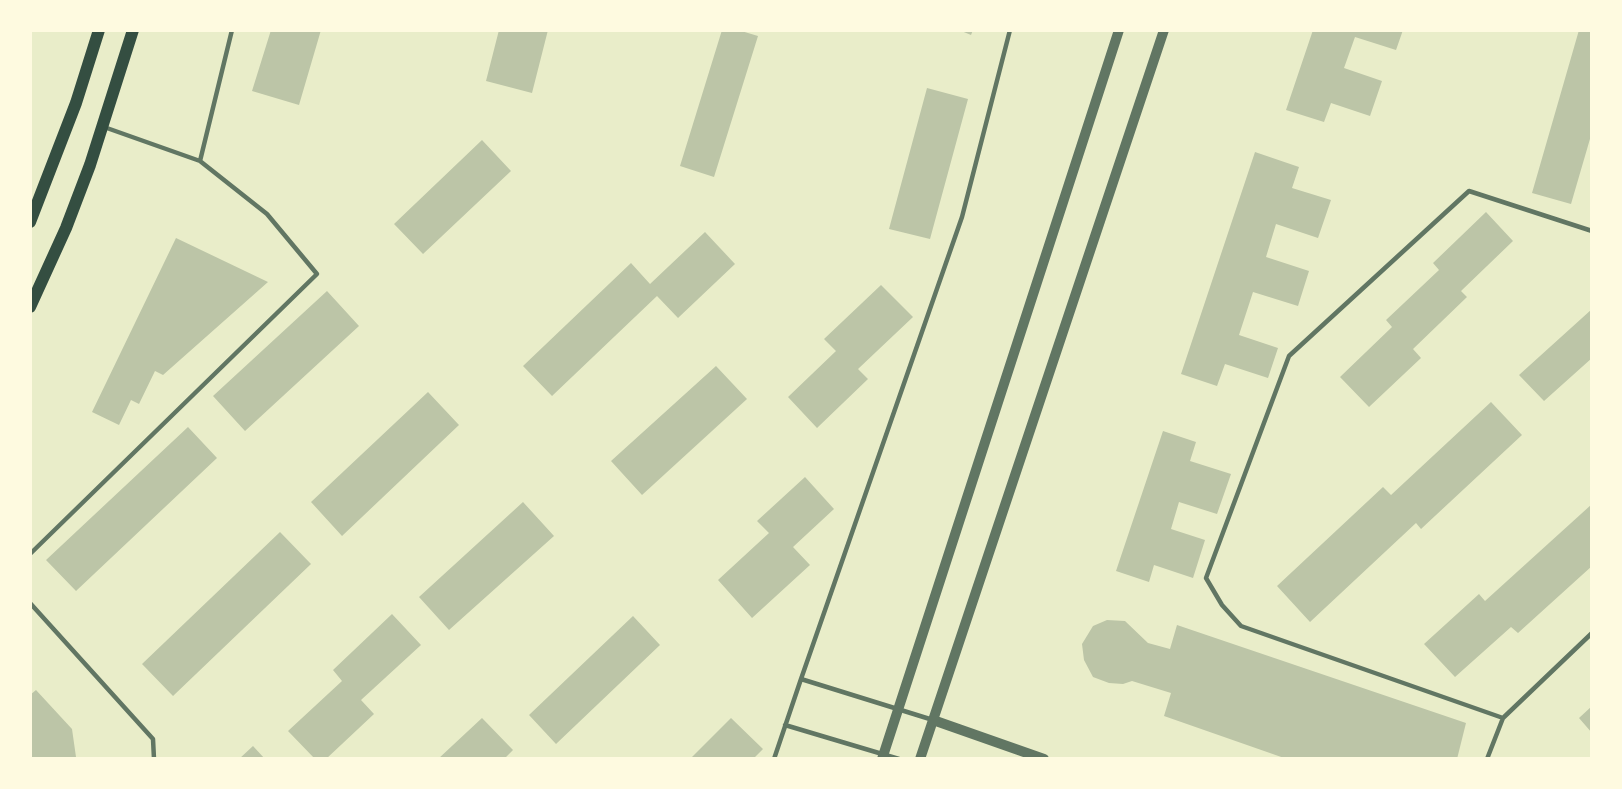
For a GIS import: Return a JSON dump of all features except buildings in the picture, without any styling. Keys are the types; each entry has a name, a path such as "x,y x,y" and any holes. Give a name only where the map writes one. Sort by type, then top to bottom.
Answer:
{"main road":[{"path":"30,222 76,103 99,30"},
{"path":"30,307 66,228 104,126 133,30"}],"street":[{"path":"883,757 1119,30"},
{"path":"920,759 1164,30"},
{"path":"933,720 1044,759"}],"lane":[{"path":"200,161 232,30"},
{"path":"774,759 962,217 1010,30"},
{"path":"30,554 317,274 267,214 200,161 104,126"},
{"path":"1503,718 1241,626 1222,605 1206,578 1289,356 1469,190 1592,231"},
{"path":"30,603 153,739 154,759"},
{"path":"1487,759 1503,718 1592,633"},
{"path":"801,679 933,720"},
{"path":"785,725 883,757 899,759"}]}
